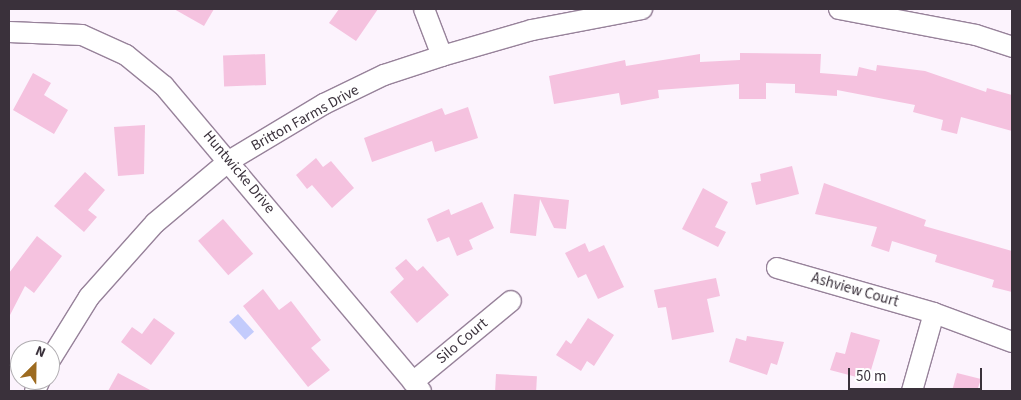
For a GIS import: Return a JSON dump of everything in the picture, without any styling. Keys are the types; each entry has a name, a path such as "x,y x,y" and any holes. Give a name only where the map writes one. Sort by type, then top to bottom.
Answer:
{"street":[{"path":"424,9 442,56"},
{"name":"Britton Farms Drive","path":"60,344 90,297 155,223 229,161 332,100 384,75 442,56 532,30 642,9"},
{"path":"839,9 976,35 1012,47"},
{"name":"Huntwicke Drive","path":"9,32 82,35 126,55 176,96 417,387"},
{"name":"Ashview Court","path":"777,268 934,313 1012,342"},
{"name":"Silo Court","path":"417,387 512,300"},
{"path":"912,391 934,313"}],"water":[{"path":"238,314 254,332 245,340 229,322"}],"building":[{"path":"174,9 214,9 204,26"},
{"path":"339,9 378,9 356,41 329,23"},
{"path":"740,53 821,54 820,73 857,76 859,67 876,71 877,65 925,71 986,92 987,88 1012,95 1012,131 961,117 957,134 941,130 943,120 913,112 915,105 837,90 837,96 795,93 795,84 766,83 766,99 739,99 739,84 658,90 659,98 621,105 619,93 554,104 549,76 625,60 626,66 700,54 700,62 740,60"},
{"path":"265,54 266,85 224,86 223,55"},
{"path":"33,73 51,83 44,95 68,110 54,134 13,110"},
{"path":"468,107 478,138 435,152 432,141 372,162 364,138 442,108 445,115"},
{"path":"145,125 144,174 118,176 114,127"},
{"path":"316,158 323,167 331,161 354,188 332,208 312,185 307,189 296,175"},
{"path":"792,166 799,194 756,205 751,183 761,181 760,174"},
{"path":"85,172 105,190 88,210 97,217 84,232 54,206"},
{"path":"824,183 926,220 924,226 1012,251 1012,292 992,287 994,280 935,262 937,255 892,241 889,252 871,246 877,227 815,214"},
{"path":"703,188 728,202 715,227 726,232 718,247 682,229"},
{"path":"514,194 569,200 566,229 554,228 540,199 536,236 510,233"},
{"path":"482,202 494,228 469,240 473,249 457,256 449,237 437,242 427,219 449,209 451,215"},
{"path":"223,219 253,254 228,275 198,241"},
{"path":"37,236 62,256 34,293 25,286 9,317 9,273"},
{"path":"585,243 589,252 604,245 624,287 598,299 586,274 578,278 565,253"},
{"path":"406,259 417,271 423,266 449,295 417,323 390,292 404,279 395,268"},
{"path":"716,278 720,296 707,299 714,332 672,340 666,307 658,308 654,290"},
{"path":"263,289 279,310 291,301 321,340 311,348 330,370 308,387 243,306"},
{"path":"154,318 175,333 151,365 121,342 132,327 142,334"},
{"path":"588,318 614,335 594,366 587,361 581,371 556,355 566,340 571,344"},
{"path":"851,332 880,340 868,380 830,370 836,352 845,354"},
{"path":"747,336 784,342 777,365 771,363 767,375 729,362 736,338 746,341"},
{"path":"118,373 152,391 108,391"},
{"path":"957,373 981,379 977,391 952,391"},
{"path":"496,374 537,376 536,391 495,391"}]}
